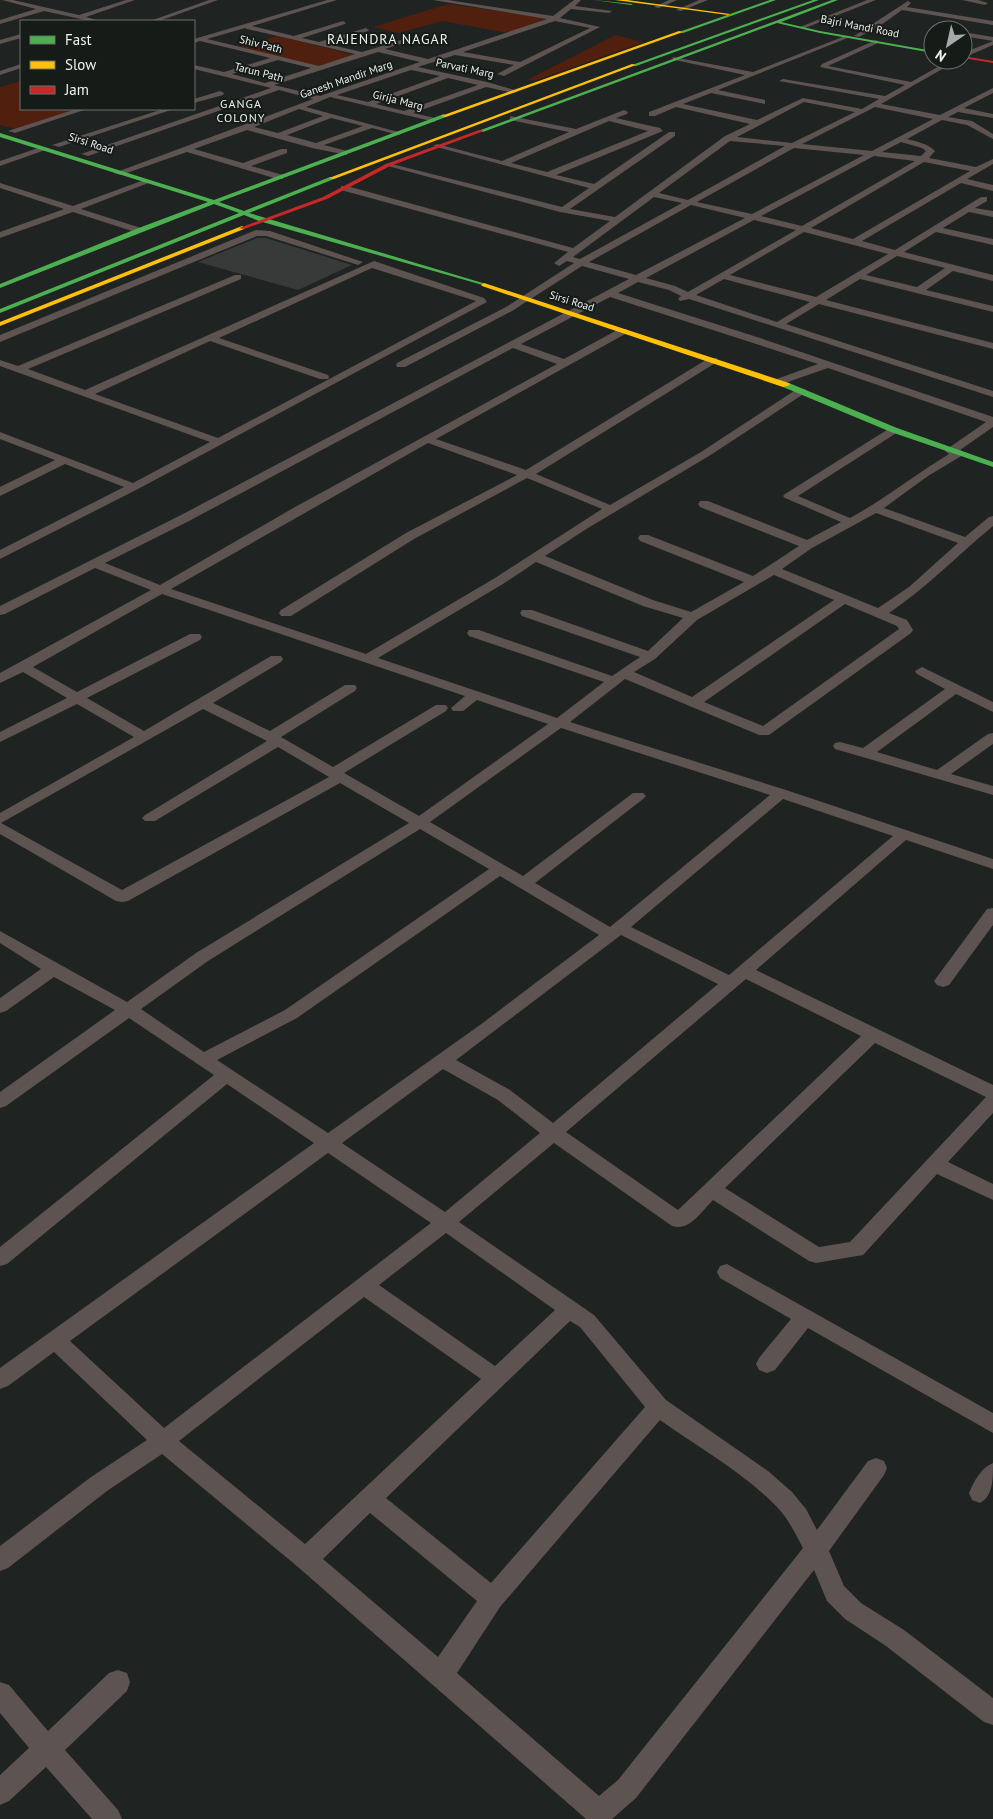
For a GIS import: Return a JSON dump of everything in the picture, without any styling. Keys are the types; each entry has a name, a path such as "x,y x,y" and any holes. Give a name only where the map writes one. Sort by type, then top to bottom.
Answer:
{"main road":[{"path":"595,0 659,6"},
{"path":"617,0 659,6"},
{"path":"0,311 741,18 774,0"},
{"path":"0,299 214,214 280,177 514,91 795,0"},
{"path":"2,284 138,230 215,202 249,195 741,18 775,21 817,0"},
{"path":"0,324 261,220 325,198 388,165 437,146 836,0"},
{"name":"Bajri Mandi Road","path":"659,6 678,6 741,18 775,21 876,42 923,49"},
{"path":"852,37 923,48"},
{"path":"973,57 993,60"},
{"name":"Sirsi Road","path":"0,128 85,154 147,182 215,202 373,260 387,258 473,282 669,348 713,360 778,382 894,430 993,465"},
{"name":"Sirsi Road","path":"0,135 124,171 160,178 171,188"},
{"path":"187,193 249,195"},
{"path":"290,228 284,225 283,218 297,208"},
{"name":"Sirsi Road","path":"955,452 993,471"}],"street":[{"path":"5,0 92,20"},
{"path":"78,17 129,0"},
{"path":"156,20 215,0"},
{"path":"196,40 334,0"},
{"path":"436,0 593,26 597,29 501,74"},
{"name":"Ganesh Mandir Marg","path":"124,171 320,98 554,19 578,0"},
{"path":"678,6 704,0"},
{"path":"808,28 873,0"},
{"path":"652,114 852,37 882,22 912,0"},
{"path":"965,0 984,3"},
{"path":"570,6 609,10"},
{"path":"901,8 993,23"},
{"path":"0,22 44,9"},
{"path":"980,21 993,16"},
{"path":"294,38 343,23"},
{"path":"245,27 364,54"},
{"path":"320,44 366,30"},
{"path":"0,42 13,31"},
{"path":"973,36 993,39"},
{"path":"265,85 410,39"},
{"name":"Shiv Path","path":"196,40 319,68"},
{"path":"876,42 824,65 824,67 912,84"},
{"path":"973,51 993,43"},
{"path":"378,50 430,62"},
{"path":"455,53 520,64"},
{"path":"225,74 277,58"},
{"path":"675,58 754,74"},
{"path":"0,73 20,66"},
{"name":"Tarun Path","path":"195,67 320,98"},
{"name":"Parvati Marg","path":"411,68 514,91"},
{"path":"401,366 509,310 582,262 793,145 862,111 937,70"},
{"path":"369,104 448,76"},
{"path":"784,81 886,98"},
{"path":"406,113 487,84"},
{"path":"85,154 279,88"},
{"path":"0,611 94,564 513,345 993,90"},
{"path":"711,91 762,102"},
{"path":"195,101 220,93"},
{"name":"Girija Marg","path":"329,95 432,120"},
{"path":"565,272 558,264 564,258 728,138 803,100 862,111"},
{"path":"874,104 969,124 993,137"},
{"path":"677,105 758,123"},
{"path":"298,107 398,133"},
{"path":"956,109 993,116"},
{"path":"12,131 80,110"},
{"path":"56,145 167,110"},
{"path":"503,163 624,112"},
{"path":"278,136 331,116"},
{"path":"513,118 578,132"},
{"path":"563,210 672,134 610,119"},
{"path":"315,146 371,126"},
{"path":"246,127 344,153"},
{"path":"548,175 657,130"},
{"path":"728,138 922,159 978,170"},
{"path":"663,310 922,159 931,151 925,146 900,139"},
{"path":"437,146 594,187"},
{"path":"0,164 44,149"},
{"path":"186,149 280,177"},
{"path":"243,166 284,152"},
{"path":"855,242 993,161"},
{"path":"388,165 563,210 616,220"},
{"path":"959,180 993,188"},
{"path":"0,236 147,182"},
{"path":"0,184 138,230"},
{"path":"344,188 573,251"},
{"path":"0,197 18,191"},
{"path":"653,194 855,242 895,254 993,278"},
{"path":"778,325 984,199"},
{"path":"968,209 993,214"},
{"path":"935,229 993,242"},
{"path":"0,339 256,233 267,233 358,262"},
{"path":"564,258 672,288 688,296 993,394"},
{"path":"83,392 210,338 373,260"},
{"path":"0,555 134,487 482,302 481,300 373,260 358,262 83,392"},
{"path":"918,291 952,268"},
{"path":"722,276 993,346"},
{"path":"859,276 993,309"},
{"path":"20,369 238,277"},
{"path":"609,293 689,318 993,422"},
{"path":"689,318 716,305"},
{"path":"2,676 23,667 426,439 623,331"},
{"path":"210,338 324,377"},
{"path":"513,345 565,363"},
{"path":"286,613 410,536 527,474 713,360"},
{"path":"0,363 83,392 214,445"},
{"path":"778,382 826,365"},
{"path":"0,372 214,445"},
{"path":"368,659 500,581 611,509 705,454 801,391"},
{"path":"0,1101 202,957 419,822 650,656 692,617 773,570 808,545 875,509 955,452 993,422"},
{"path":"850,522 789,496 894,430"},
{"path":"0,435 134,487"},
{"path":"426,439 527,474 611,509"},
{"path":"0,492 64,460"},
{"path":"704,504 808,545"},
{"path":"875,509 966,542"},
{"path":"880,613 914,590 993,520"},
{"path":"644,538 753,581"},
{"path":"535,557 648,603 692,617"},
{"path":"94,564 160,589 475,695 781,793 993,864"},
{"path":"474,633 694,702 764,732 906,630 902,623 880,613 773,570"},
{"path":"694,702 844,598"},
{"path":"527,612 650,656"},
{"path":"0,738 194,637"},
{"path":"0,819 276,659"},
{"path":"23,667 143,736"},
{"path":"922,671 993,708"},
{"path":"150,818 350,688"},
{"path":"866,753 955,688"},
{"path":"458,708 475,695"},
{"path":"203,703 274,739 524,883 615,932 737,977 873,1034 993,1093"},
{"path":"0,828 122,897 337,775 441,708"},
{"path":"940,775 993,737"},
{"path":"840,746 993,791"},
{"path":"0,1380 615,932 781,793"},
{"path":"524,883 638,796"},
{"path":"0,1560 99,1484 163,1441 445,1223 553,1134 904,834"},
{"path":"203,1060 290,1014 500,869"},
{"path":"943,981 993,913"},
{"path":"0,936 53,969 128,1010 326,1142 587,1322 658,1407 766,1483 798,1516 835,1593 853,1611 895,1638 993,1713"},
{"path":"0,1008 53,969"},
{"path":"441,1060 504,1095 553,1134 678,1221 873,1034"},
{"path":"0,1258 226,1075"},
{"path":"711,1190 816,1255 856,1249 993,1101"},
{"path":"935,1164 993,1192"},
{"path":"727,1272 993,1424"},
{"path":"364,1286 496,1378"},
{"path":"306,1559 569,1308"},
{"path":"767,1364 805,1317"},
{"path":"55,1340 163,1441 306,1559 441,1675 597,1816 627,1789 816,1550 876,1468"},
{"path":"441,1675 492,1599 658,1407"},
{"path":"980,1492 993,1472"},
{"path":"370,1498 492,1599"},
{"path":"0,1792 118,1682"},
{"path":"0,1694 109,1819"}],"shaded area":[{"path":"448,4 548,18 508,33 442,21 399,33 373,27"},
{"path":"615,35 644,42 534,81 527,80"},
{"path":"277,36 355,55 317,67 239,47"},
{"path":"20,81 20,110 84,110 19,130 0,125 0,87"}],"building":[{"path":"257,238 266,238 352,265 298,290 198,262"}],"traffic: fast":[{"path":"595,0 631,4"},
{"path":"681,32 774,0"},
{"path":"634,65 817,0"},
{"path":"481,131 836,0"},
{"path":"777,22 820,32 923,50"},
{"path":"0,286 138,230 444,116"},
{"path":"0,135 215,202 261,220 484,285"},
{"path":"0,311 332,178"},
{"path":"786,385 894,430 993,465"}],"traffic: slow":[{"path":"617,0 728,14"},
{"path":"444,116 681,32"},
{"path":"332,178 634,65"},
{"path":"0,324 242,228"},
{"path":"484,285 786,385"}],"traffic: jam":[{"path":"973,59 993,62"},
{"path":"242,228 325,198 388,165 481,131"}],"district":[{"name":"RAJENDRA NAGAR","path":"388,39"},
{"name":"GANGA COLONY","path":"241,111"}]}
